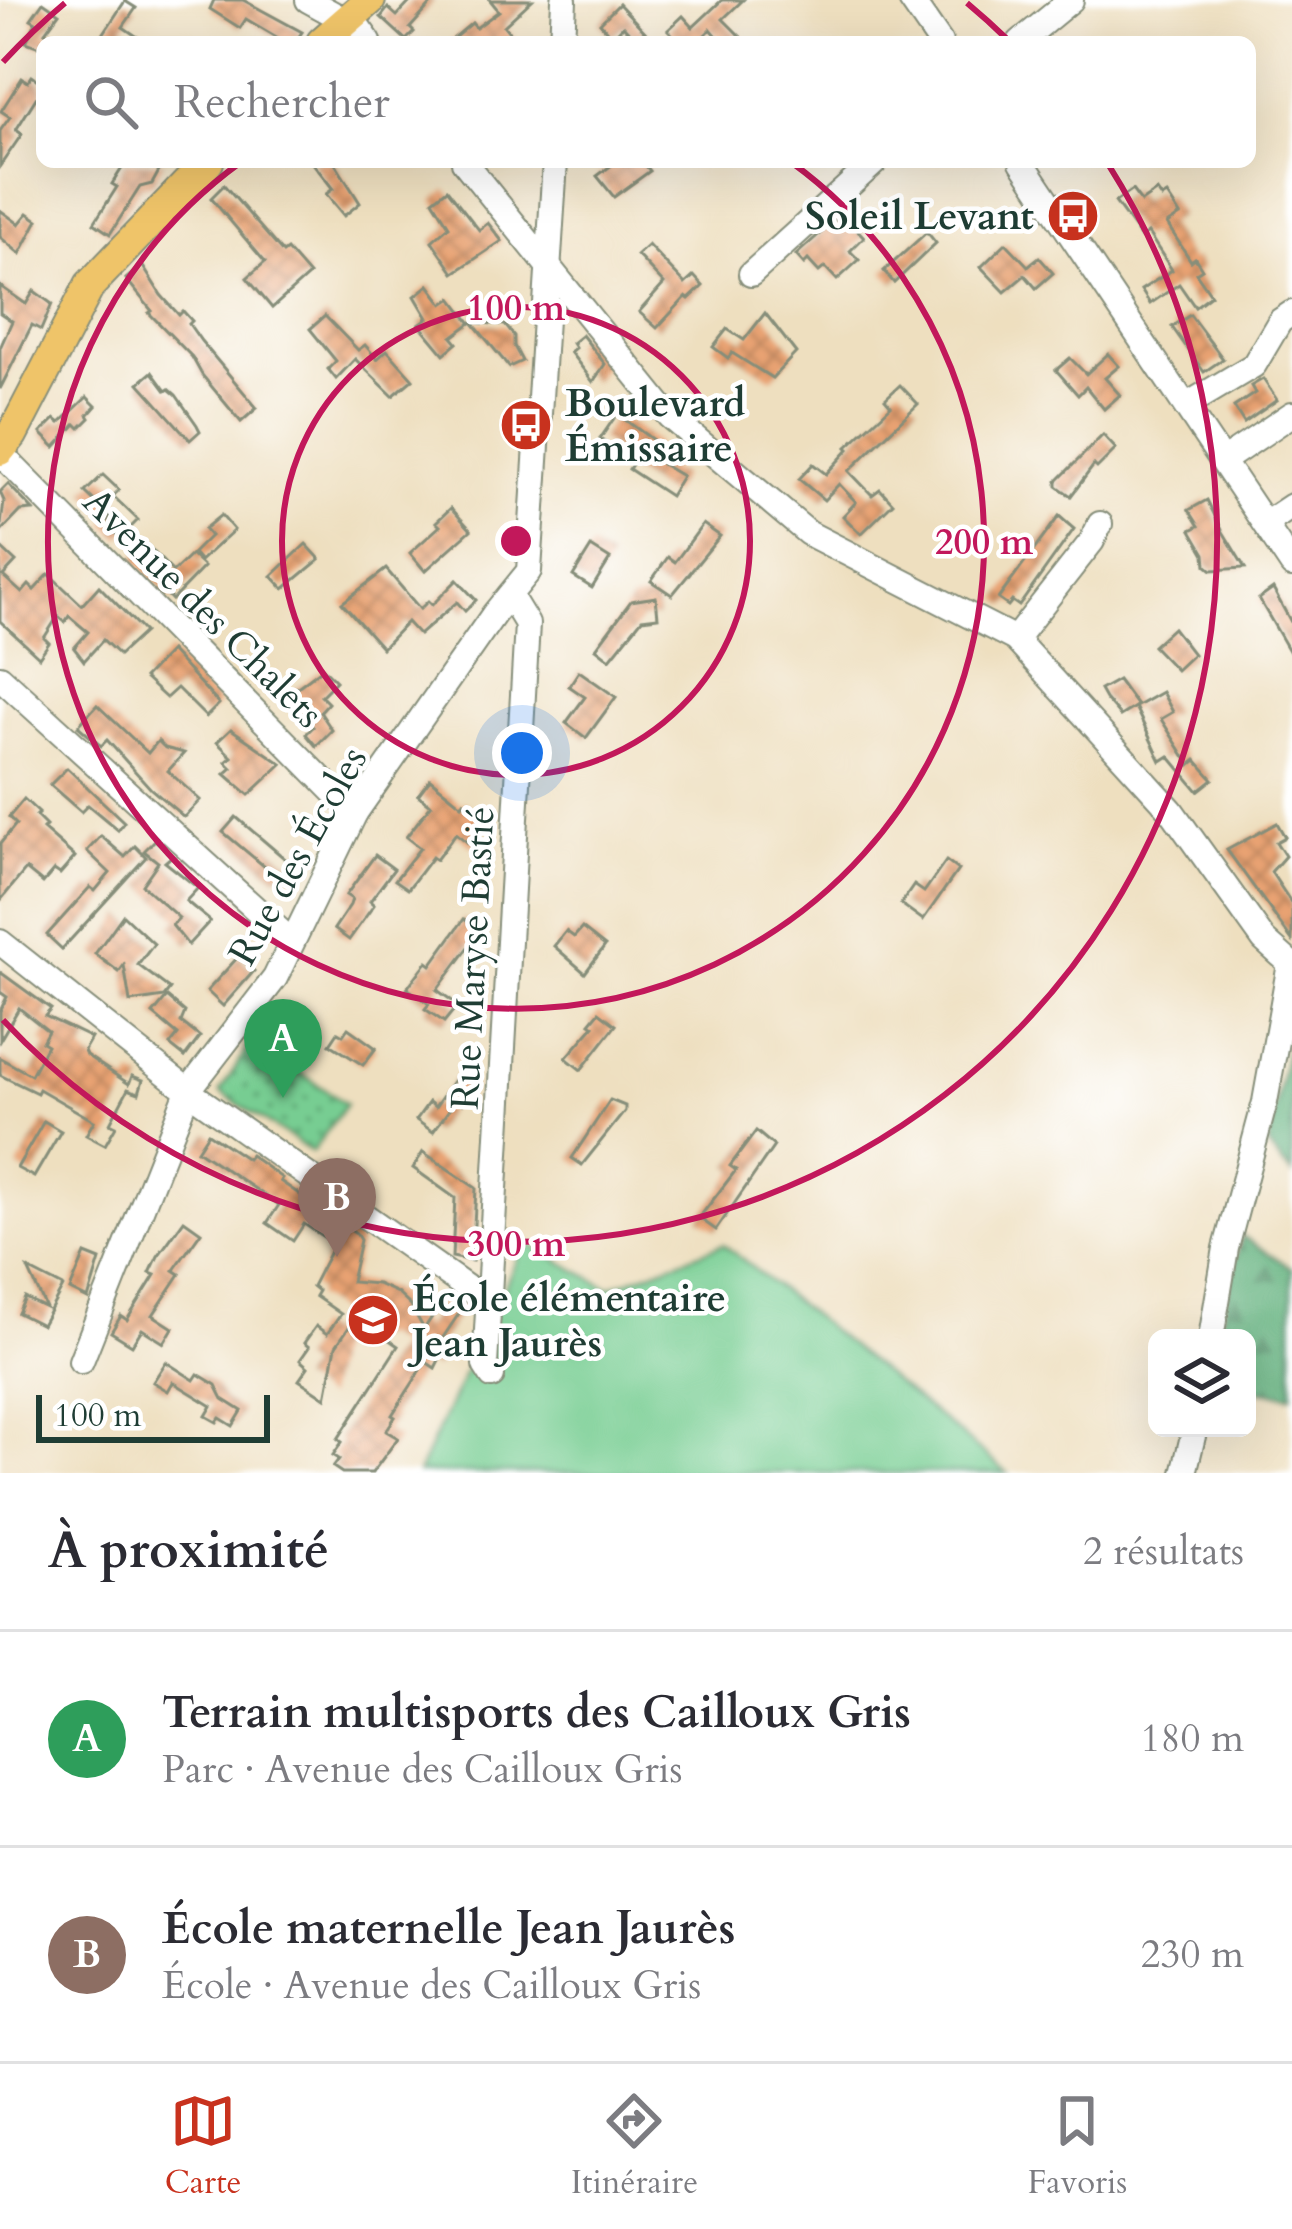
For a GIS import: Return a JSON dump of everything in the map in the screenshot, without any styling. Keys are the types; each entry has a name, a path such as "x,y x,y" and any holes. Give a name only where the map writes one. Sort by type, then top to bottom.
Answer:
{"main road":[{"path":"358,32 370,0"},
{"path":"0,452 90,285 202,168"}],"street":[{"path":"308,0 358,32"},
{"path":"562,36 565,0"},
{"path":"911,0 936,36"},
{"path":"1027,36 1071,0"},
{"path":"469,168 669,416 808,533 1015,639 1171,810 1264,940 1291,964 1265,1102 1226,1248 1212,1329"},
{"path":"510,596 529,571 531,556 555,168"},
{"path":"751,274 868,168"},
{"path":"1026,168 1292,566"},
{"path":"1187,405 1254,365 1280,321 1292,314"},
{"path":"1224,460 1292,414"},
{"name":"Avenue des Chalets","path":"0,452 355,812"},
{"path":"1265,524 1292,506"},
{"path":"1015,639 1092,541 1100,524"},
{"name":"Rue des Écoles","path":"81,1360 188,1091 275,978 355,812 510,596"},
{"name":"Rue Maryse Bastié","path":"492,1376 485,1365 527,624 510,596"},
{"path":"0,677 292,942"},
{"path":"0,941 188,1091 470,1290 489,1290"},
{"path":"1184,1473 1193,1437"}],"green space":[{"path":"1292,1017 1292,1174 1268,1147"},
{"path":"253,1040 346,1104 312,1152 220,1092"},
{"path":"1242,1236 1292,1268 1292,1395 1256,1390 1256,1329 1219,1329"},
{"path":"525,1242 609,1288 723,1244 1008,1473 418,1473"}],"building":[{"path":"214,0 243,0 302,32 275,36 246,19 240,28 210,9"},
{"path":"412,0 435,0 410,28 414,32 410,36 402,36 381,17 388,8 397,16"},
{"path":"490,0 532,0 504,26 512,36 456,36 472,23 476,28 499,11"},
{"path":"722,0 743,0 723,19 740,36 717,36 711,29 704,36 674,36 668,30 683,16 693,27"},
{"path":"125,1 136,8 123,27 136,36 102,36"},
{"path":"43,2 59,13 45,32 51,36 36,36 36,46 26,42 36,22 31,19"},
{"path":"619,4 647,34 632,36 623,26 611,36 600,23"},
{"path":"32,76 36,79 36,98 16,130 22,134 0,166 0,131 10,117 1,111 22,78 28,82"},
{"path":"122,168 161,168 152,184 140,187 110,234 94,223 117,187 112,184"},
{"path":"317,168 338,168 360,203 344,216 326,194 333,189"},
{"path":"608,168 650,171 614,197 597,176"},
{"path":"224,185 283,253 287,250 309,275 272,308 247,278 265,262 211,198"},
{"path":"447,189 479,230 488,223 502,241 454,273 432,241 449,226 433,200"},
{"path":"1132,190 1141,202 1157,191 1162,198 1167,195 1180,215 1167,224 1191,261 1195,258 1202,269 1196,273 1211,295 1195,307 1179,284 1150,304 1141,290 1172,270 1148,233 1141,238 1115,202"},
{"path":"852,205 860,214 851,223 864,237 850,251 859,260 837,280 825,267 819,272 796,255"},
{"path":"0,210 19,224 28,213 38,220 20,254 0,237"},
{"path":"927,232 936,243 894,283 884,271"},
{"path":"1006,243 1028,266 1039,257 1053,273 1036,288 1025,275 1005,292 981,267"},
{"path":"648,245 685,284 694,276 703,286 657,328 639,312 664,284 637,255"},
{"path":"142,265 161,295 179,315 183,311 192,321 189,324 201,341 257,408 241,422 126,279"},
{"path":"429,285 443,304 452,298 472,322 452,337 457,343 444,354 419,324 428,318 415,296"},
{"path":"0,286 26,304 34,291 52,304 41,330 32,325 0,389 0,348 12,321 0,313"},
{"path":"765,313 796,353 772,378 713,347 727,329 744,340"},
{"path":"1190,315 1223,359 1204,372 1172,327"},
{"path":"325,316 358,350 365,345 377,359 387,350 413,379 393,396 355,359 336,379 328,369 336,361 310,329"},
{"path":"472,322 505,325 522,361 509,367"},
{"path":"582,335 605,364 593,382 570,352"},
{"path":"1108,354 1119,366 1105,378 1120,395 1104,409 1086,387 1078,395 1056,370 1070,358 1086,374"},
{"path":"152,372 197,425 200,431 190,440 139,383"},
{"path":"1263,379 1277,400 1244,423 1234,407 1255,393 1251,386"},
{"path":"900,385 918,404 849,471 872,495 880,489 893,503 861,534 843,516 856,502 839,484 824,500 799,479 813,464 826,474 891,406 885,399"},
{"path":"87,397 96,406 90,418 80,428 76,424 55,447 41,433 55,419 60,423"},
{"path":"617,414 657,443 654,448 661,453 655,460 682,476 670,496 629,469 633,463 600,439"},
{"path":"1103,435 1116,449 1097,468 1094,465 1071,496 1057,481"},
{"path":"103,475 119,490 113,496 138,520 120,538 105,523 111,517 85,492"},
{"path":"8,484 33,510 21,511 0,533 4,501 0,492"},
{"path":"1207,500 1245,568 1212,570 1206,565 1191,530 1199,526 1189,510"},
{"path":"451,508 471,530 425,571 410,553 440,526 436,522"},
{"path":"221,515 234,530 200,561 193,553 210,536 204,529"},
{"path":"1059,516 1074,529 1019,606 1012,601 1008,606 998,599"},
{"path":"703,524 720,536 672,595 651,581 668,557 675,562"},
{"path":"306,544 320,559 284,589 272,576"},
{"path":"148,546 173,572 191,555 204,567 172,600 133,559"},
{"path":"0,547 16,562 3,576 22,593 29,585 34,590 49,574 82,605 99,586 144,632 119,655 103,640 84,661 74,648 88,632 69,616 65,622 58,616 39,657 0,621"},
{"path":"591,547 610,559 592,588 573,576"},
{"path":"386,569 420,609 428,601 432,605 457,580 476,600 465,611 457,602 419,635 407,622 382,648 342,603"},
{"path":"1273,589 1292,624 1292,656 1259,599"},
{"path":"656,597 658,617 642,619 610,659 596,648 631,601"},
{"path":"1173,628 1193,654 1176,670 1153,646"},
{"path":"170,651 219,704 206,717 177,688 166,698 144,678"},
{"path":"323,668 336,681 321,696 328,703 320,712 332,730 316,746 306,734 313,727 283,698"},
{"path":"579,671 616,697 586,738 566,723 585,697 569,686"},
{"path":"1118,680 1137,706 1162,692 1173,712 1161,719 1190,765 1196,760 1213,779 1198,791 1169,756 1161,761 1135,707 1120,716 1100,690"},
{"path":"97,705 148,753 158,741 184,753 168,771 200,800 184,817 107,740 101,746 78,726"},
{"path":"231,729 282,764 249,795 225,774 232,768 226,762 232,757 217,742"},
{"path":"67,768 124,822 118,830 88,805 81,812 50,785"},
{"path":"430,779 489,820 473,847 456,833 408,889 395,880 420,848 406,837 431,805 418,795"},
{"path":"24,799 39,813 36,816 46,826 43,829 75,857 60,874 54,870 43,883 26,869 0,901 0,844 16,824 9,817"},
{"path":"236,817 290,863 277,877 223,832"},
{"path":"1277,823 1285,837 1276,842 1285,856 1271,872 1292,904 1292,940 1227,850"},
{"path":"101,836 125,857 135,846 146,857 62,949 47,935 90,887 95,891 110,873 87,851"},
{"path":"155,840 172,856 165,862 198,888 186,901 210,921 188,945 172,925 179,918 142,885 158,862 144,851"},
{"path":"375,855 394,869 349,940 334,929 350,905 352,899 346,895"},
{"path":"946,861 958,870 923,920 901,904 914,885 924,892"},
{"path":"123,915 154,944 138,965 170,989 164,997 130,1002 124,965 119,972 95,954"},
{"path":"464,919 481,931 437,990 458,1005 444,1022 407,988 427,962 431,965"},
{"path":"582,928 605,946 585,973 554,946 566,931 574,937"},
{"path":"239,956 254,971 223,1006 207,991"},
{"path":"0,972 51,1009 45,1016 91,1038 86,1055 129,1084 132,1076 143,1080 139,1093 128,1089 110,1123 116,1126 105,1145 86,1135 94,1121 39,1089 37,1093 0,1075 0,1058 31,1075 47,1045 42,1042 48,1031 19,1008 0,1040 0,1011 7,997 0,992"},
{"path":"167,997 185,1012 181,1022 200,1037 185,1057 170,1045 178,1035 153,1014"},
{"path":"599,1012 616,1025 581,1070 566,1058 594,1026 590,1023"},
{"path":"348,1028 376,1048 363,1065 330,1044 338,1032 343,1035"},
{"path":"458,1074 475,1085 462,1104 456,1100 433,1132 416,1120 429,1102 435,1107"},
{"path":"610,1100 625,1106 625,1111 582,1165 572,1158"},
{"path":"44,1121 61,1131 34,1177 17,1168"},
{"path":"756,1131 774,1146 716,1230 699,1218 736,1170 730,1166"},
{"path":"208,1133 247,1159 250,1155 356,1233 360,1240 351,1282 377,1284 397,1293 424,1329 447,1294 464,1306 440,1342 446,1346 435,1368 426,1362 392,1415 386,1431 398,1438 372,1473 342,1473 333,1467 339,1459 333,1455 342,1442 338,1439 398,1346 385,1337 367,1336 354,1320 336,1346 326,1398 299,1380 308,1367 300,1360 309,1347 304,1343 316,1326 327,1334 341,1314 315,1296 318,1291 312,1286 334,1244 304,1224 293,1241 267,1223 279,1205 197,1150"},
{"path":"423,1152 476,1188 472,1261 452,1257 455,1198 413,1168"},
{"path":"184,1220 201,1232 174,1270 180,1274 153,1315 173,1328 164,1343 142,1329 132,1345 111,1332 121,1316 127,1320 155,1275 150,1273 158,1256"},
{"path":"85,1254 100,1260 88,1299 70,1290"},
{"path":"28,1269 63,1287 42,1325 18,1313 25,1298 46,1308"},
{"path":"166,1362 194,1380 198,1374 216,1385 223,1399 242,1411 233,1426 206,1416 212,1406 173,1382 168,1391 153,1382"}],"place":[{"name":"Soleil Levant","path":"1073,216"},
{"name":"Boulevard Émissaire","path":"526,425"},
{"name":"Terrain multisports des Cailloux Gris","path":"283,1098"},
{"name":"École maternelle Jean Jaurès","path":"337,1257"},
{"name":"École élémentaire Jean Jaurès","path":"373,1320"}]}
